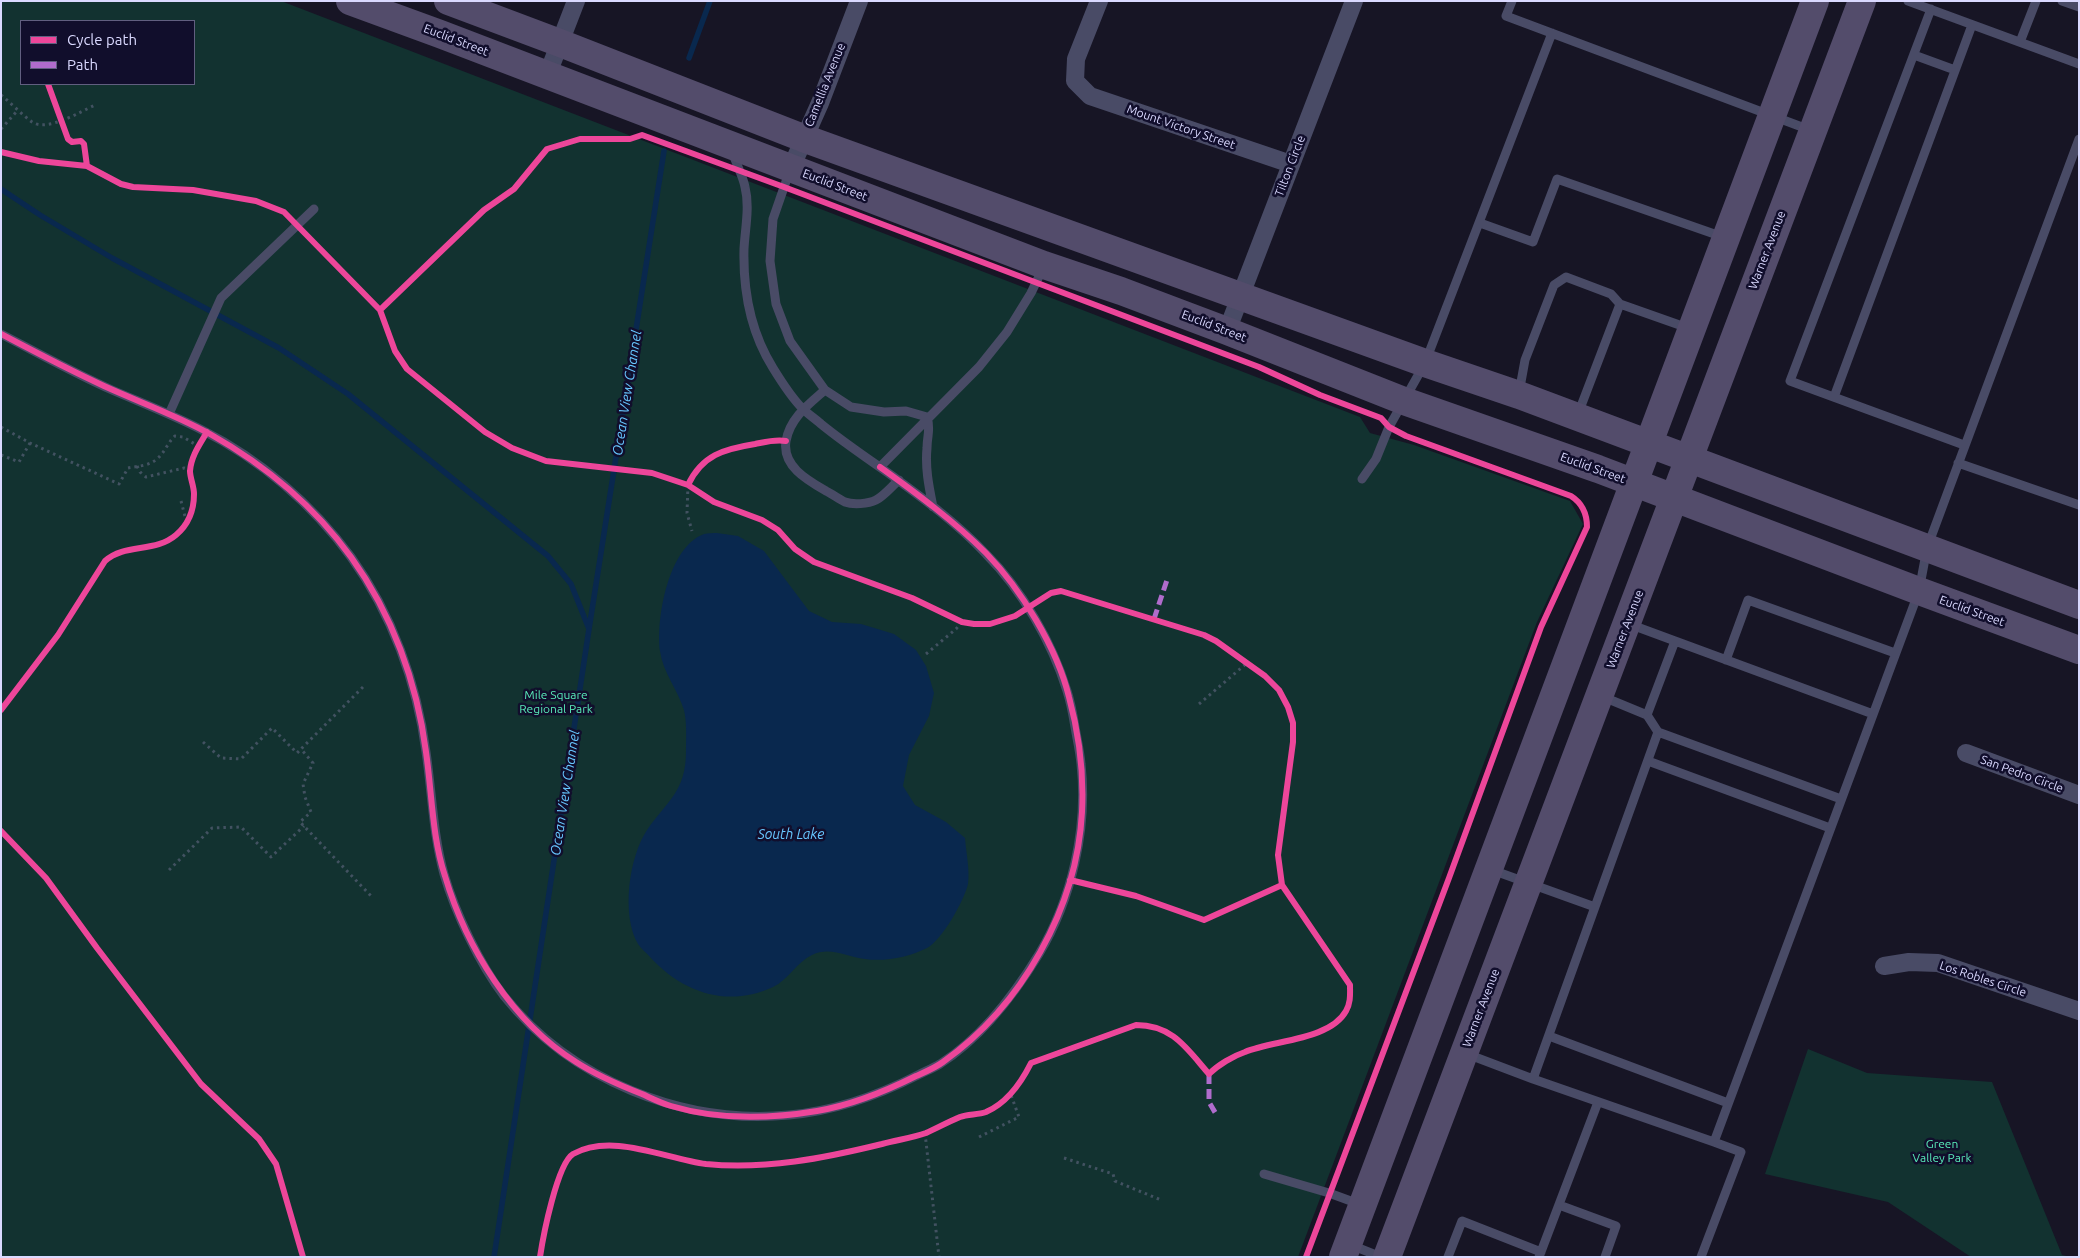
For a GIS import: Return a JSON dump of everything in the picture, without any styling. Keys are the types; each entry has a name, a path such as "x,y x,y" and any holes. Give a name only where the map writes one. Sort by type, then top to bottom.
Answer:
{"main road":[{"name":"Euclid Street","path":"350,1 1044,265 1121,291 1227,331 1404,401 1674,497 2079,650"},
{"path":"448,1 803,138 1424,363 1519,395 2079,605"},
{"path":"1345,1250 1490,869 1633,482 1815,1"},
{"name":"Warner Avenue","path":"1387,1257 1862,1"}],"street":[{"path":"547,76 576,1"},
{"name":"Camellia Avenue","path":"791,168 820,103 859,1"},
{"name":"Mount Victory Street","path":"1098,1 1076,59 1075,81 1090,96 1291,164"},
{"name":"Tilton Circle","path":"1227,331 1354,1"},
{"name":"San Pedro Circle","path":"1966,753 2079,795"},
{"name":"Los Robles Circle","path":"1884,966 1908,962 1938,963 2079,1012"}],"lane":[{"path":"1512,1 1506,16 1812,130"},
{"path":"1908,1 2079,64"},
{"path":"2020,42 2036,1"},
{"path":"2062,1 2079,7"},
{"path":"1931,10 1790,381 1964,445"},
{"path":"1834,397 1972,25"},
{"path":"1362,479 1376,459 1390,427 1424,363 1480,223 1552,33"},
{"path":"1914,55 1955,70"},
{"path":"1714,1142 1919,591 1926,548 2079,139"},
{"path":"1,334 66,368 207,432 244,455 285,485 322,522 353,559 391,624 413,685 420,714 437,843 444,875 460,917 483,962 503,995 542,1036 575,1062 615,1083 671,1106 716,1115 758,1117 794,1115 832,1109 878,1095 941,1063 992,1019 1022,981 1046,941 1066,896 1080,825 1082,766 1069,695 1044,636 1012,584 987,554 933,507 802,409 770,364 755,328 746,294 744,253 747,215 746,189 730,145"},
{"path":"791,168 773,220 770,261 776,304 790,341 825,390 852,407 884,412 906,412 928,417"},
{"path":"1480,223 1533,242 1557,179 1726,238"},
{"path":"169,414 221,298 314,210"},
{"path":"880,467 979,367 1007,332 1034,288 1044,265"},
{"path":"1519,395 1525,360 1554,284 1566,277 1611,294 1620,304 1691,328"},
{"path":"1577,417 1620,304"},
{"path":"825,390 802,409 794,420 786,441 791,465 803,478 847,503 876,500 899,480"},
{"path":"928,417 930,428 926,446 927,474 933,507"},
{"path":"1958,462 2079,505"},
{"path":"1726,660 1748,600 1896,653"},
{"path":"1627,623 1873,714"},
{"path":"1648,714 1675,641"},
{"path":"1600,695 1648,714 1658,732 1841,799"},
{"path":"1533,1079 1658,732"},
{"path":"1648,761 1830,828"},
{"path":"1490,869 1595,907"},
{"path":"1549,1036 1728,1103"},
{"path":"1464,1053 1741,1152 1701,1257"},
{"path":"1448,1257 1462,1221 1540,1254 1598,1102"},
{"path":"1264,1174 1330,1193 1362,1205"},
{"path":"1559,1205 1616,1226 1605,1257"},
{"path":"1345,1250 1381,1257"}],"path":[{"path":"1,95 32,122 40,125 62,120 95,105"},
{"path":"1,129 18,110"},
{"path":"58,111 65,130"},
{"path":"1,427 30,444 118,484 128,468 146,465 158,458 175,436 183,437 198,446"},
{"path":"194,453 207,432"},
{"path":"1,455 19,462 30,444"},
{"path":"192,461 190,470 192,478"},
{"path":"137,466 146,477 184,468 190,470"},
{"path":"680,482 689,482"},
{"path":"689,482 694,489"},
{"path":"689,482 688,513 692,531"},
{"path":"181,501 187,524"},
{"path":"182,530 187,524 192,511"},
{"path":"953,618 965,622"},
{"path":"926,654 965,622"},
{"path":"1199,704 1250,665 1239,658"},
{"path":"203,742 220,758 240,759 272,728 297,753 363,687"},
{"path":"301,749 313,763 303,784 305,797 311,810 300,822 372,897"},
{"path":"169,870 212,828 241,827 271,857 304,826"},
{"path":"1003,1101 1017,1087"},
{"path":"979,1137 1019,1117 1011,1095"},
{"path":"916,1135 932,1130"},
{"path":"925,1133 939,1257"},
{"path":"1064,1158 1113,1174 1115,1181 1161,1200"}],"green space":[{"name":"Mile Square Regional Park","path":"1,1 281,1 1360,417 1370,433 1414,445 1570,501 1583,524 1537,622 1298,1257 1,1257"},
{"name":"Green Valley Park","path":"1808,1049 1867,1073 1992,1082 2062,1255 2071,1257 1971,1257 1888,1202 1765,1174"}],"water":[{"name":"South Lake","path":"717,533 738,536 764,551 809,611 832,622 861,624 894,634 916,650 926,666 934,693 929,716 909,755 903,786 915,805 946,822 965,838 969,873 966,891 957,910 946,929 927,948 913,954 881,960 865,959 832,952 819,953 807,958 773,987 756,993 723,996 692,988 677,980 638,944 630,918 629,886 632,870 641,841 647,830 674,795 683,777 685,765 686,720 684,710 664,667 660,651 660,621 663,603 673,568 681,553 692,541 704,534"}],"waterway":[{"name":"Ocean View Channel","path":"689,58 710,1"},
{"name":"Ocean View Channel","path":"494,1257 589,629 664,151"},
{"path":"1,189 112,258 279,348 348,394 548,556 571,584 589,629"}],"marked path":[{"path":"1154,619 1167,580"},
{"path":"1209,1074 1209,1102 1216,1114"}],"cycle path":[{"path":"48,85 68,139 72,142 81,141 84,144 87,166"},
{"path":"380,310 484,210 514,189 547,149 580,139 630,139 642,135 1259,367 1320,395 1381,418 1389,427 1406,436 1571,496 1581,505 1585,513 1587,527 1541,627 1449,878 1306,1257"},
{"path":"1,152 39,161 87,166 121,184 133,187 193,190 256,201 284,212 380,310 395,351 407,369 485,432 512,448 546,461 652,473 688,485 714,502 762,520 778,530 795,549 814,562 912,598 962,622 990,624 1015,616 1051,593 1061,591 1204,635 1216,641 1265,676 1279,690 1288,707 1293,723 1293,742 1278,855 1282,885 1350,985 1349,1004 1338,1021 1315,1034 1240,1054 1221,1064 1209,1074 1186,1048 1170,1034 1149,1026 1136,1025 1031,1063 1013,1092 994,1108 986,1112 960,1117 926,1133 915,1136 795,1162 750,1165 706,1164 622,1146 588,1148 573,1154 567,1160 556,1186 540,1257"},
{"path":"1,334 91,380 197,427 230,446 287,488 337,538 366,579 401,650 422,726 437,846 445,876 465,929 494,981 531,1026 576,1062 608,1080 671,1106 707,1114 762,1117 817,1111 855,1102 880,1093 940,1064 971,1039 997,1013 1020,984 1040,952 1057,919 1069,884 1078,848 1082,812 1081,769 1073,711 1063,678 1047,639 1012,584 986,553 921,497 880,467"},
{"path":"1,710 58,635 105,561 113,555 122,552 168,541 184,526 192,511 194,500 190,474 192,460 207,432"},
{"path":"688,485 700,467 715,455 733,448 774,441 786,441"},
{"path":"1,831 46,878 201,1084 259,1139 276,1164 303,1257"},
{"path":"1070,880 1136,896 1204,920 1282,885"}]}
